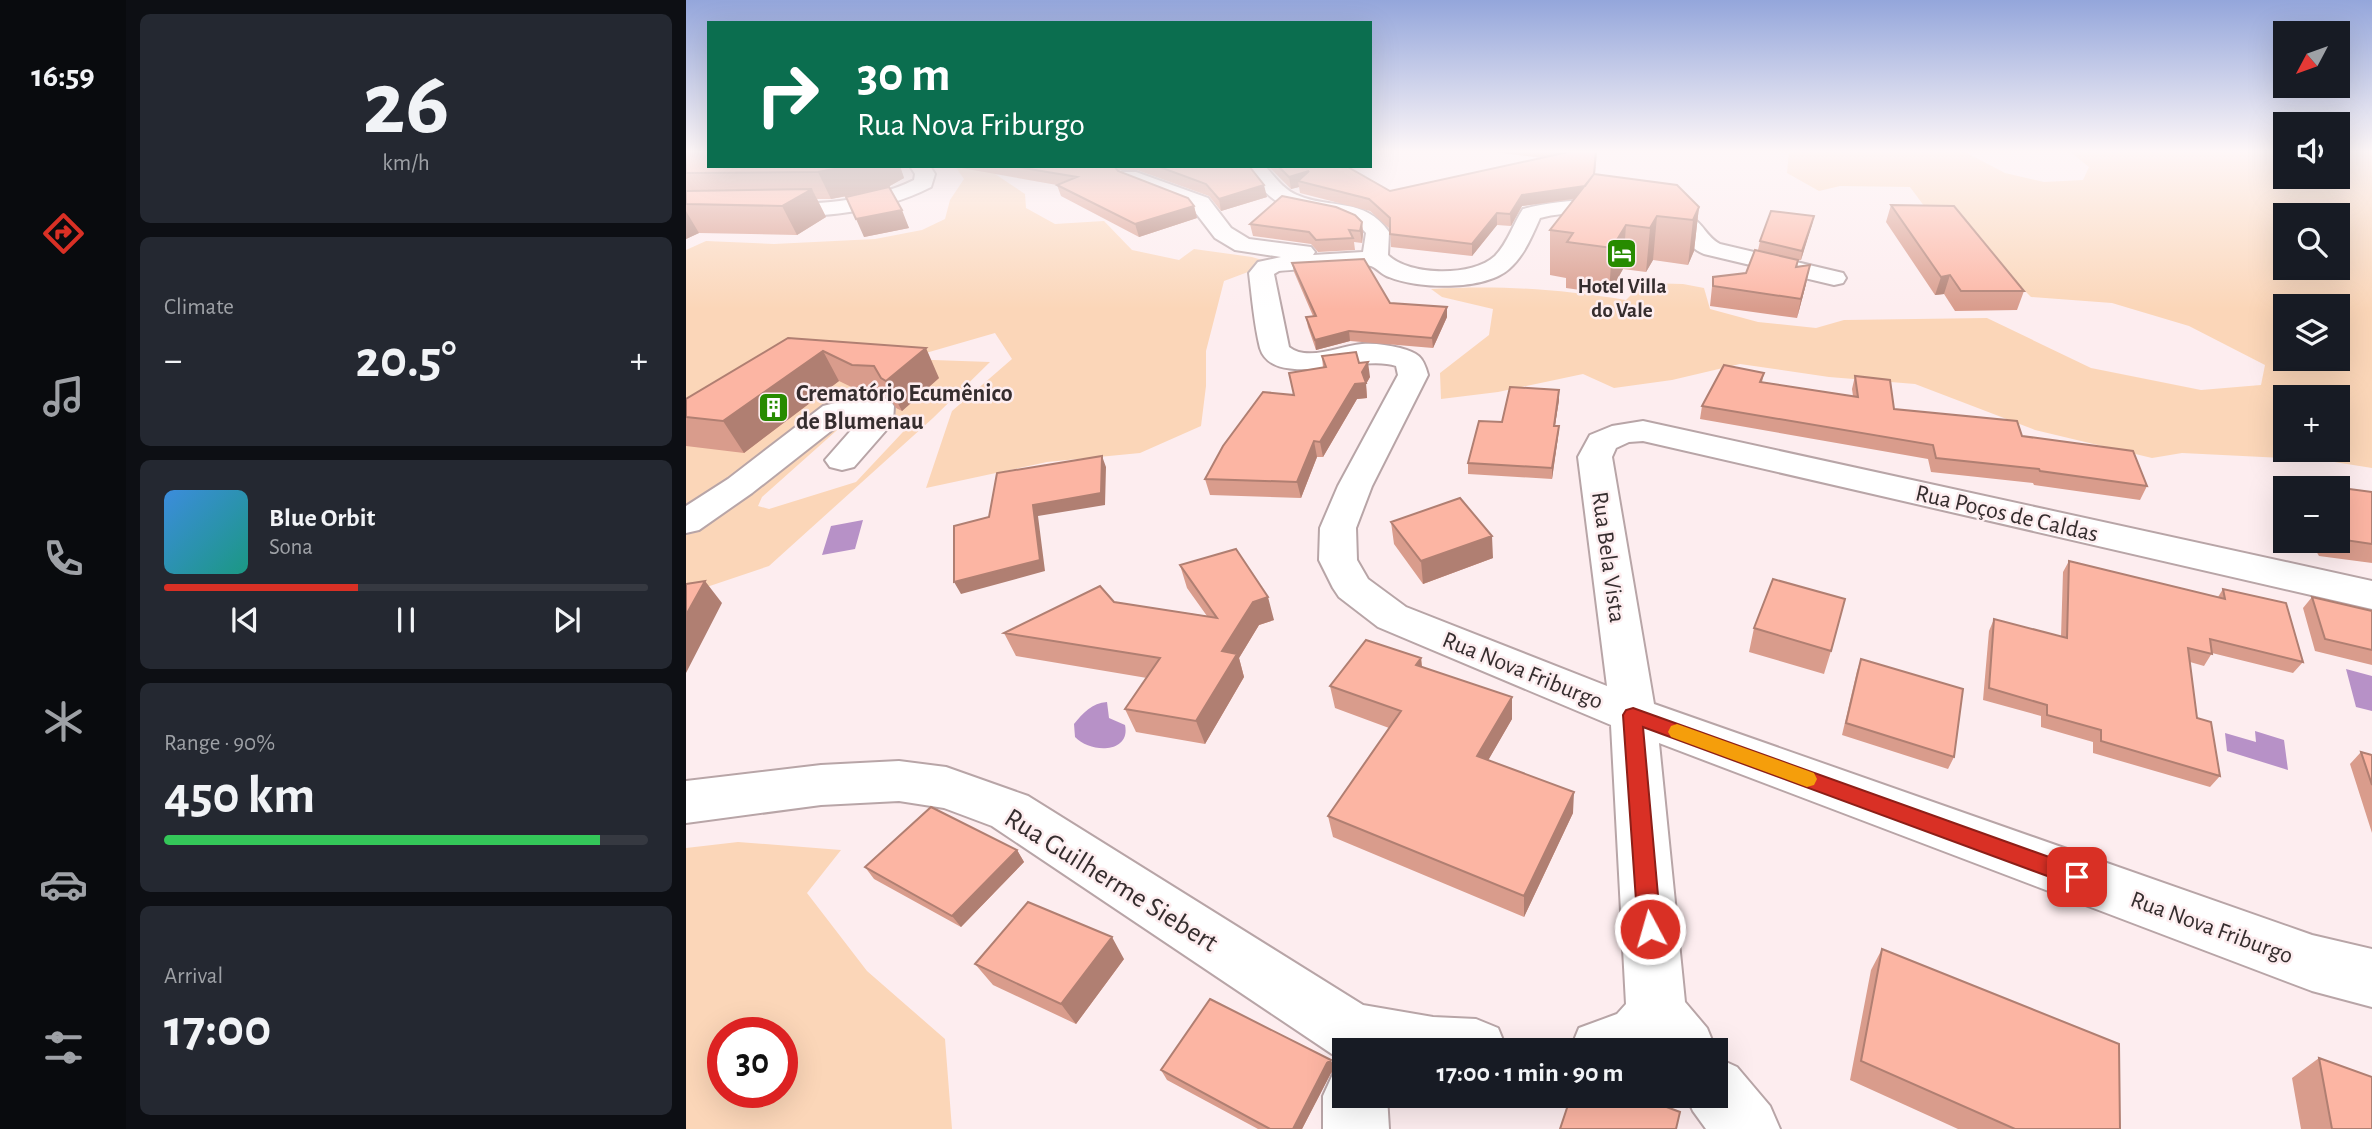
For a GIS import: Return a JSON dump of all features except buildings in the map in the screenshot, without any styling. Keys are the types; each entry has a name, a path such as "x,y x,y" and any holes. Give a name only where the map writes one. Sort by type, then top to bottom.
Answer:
{"street":[{"path":"686,210 803,209 865,204"},
{"path":"1201,204 1223,233 1243,245 1335,253 1376,253"},
{"path":"1303,204 1350,212 1368,220 1378,232 1376,253 1389,270 1411,277 1478,274 1496,268 1506,259 1531,215 1555,207 1601,208 1659,215 1684,222 1692,229 1699,243 1712,250 1834,278"},
{"name":"Rua Nova Friburgo","path":"1376,253 1278,264 1267,267 1261,273 1275,349 1283,359 1303,362 1362,354 1393,354 1410,361 1413,375 1355,486 1338,528 1339,560 1353,588 1392,617 1633,715 2312,963 2372,978"},
{"path":"686,522 740,486 834,414 859,406 878,406 877,421 842,460"},
{"name":"Rua Bela Vista","path":"1633,715 1595,457 1602,442 1623,433 1643,431"},
{"name":"Rua Poços de Caldas","path":"1643,431 2372,595"},
{"path":"1633,715 1670,1032 1634,1038"},
{"name":"Rua Guilherme Siebert","path":"686,802 821,785 899,781 946,788 1010,811 1350,1038"},
{"path":"1728,1105 1747,1129"},
{"path":"1355,1108 1356,1129"}],"shaded area":[{"path":"949,204 1026,204 1026,208 1055,224 1104,221 1132,250 1179,260 1194,249 1252,257 1272,263 1224,281 1206,351 1206,386 1201,426 1140,453 1047,462 926,488 952,411 1012,359 995,333 905,359 990,362 933,418 769,566 686,594 686,250 706,241 774,244 875,239 922,230 945,219","holes":["854,415 917,417 856,482 769,509 758,506 762,497"]},
{"path":"1922,204 2273,204 2273,280 2350,280 2350,204 2372,204 2372,468 2334,462 2350,462 2350,385 2273,385 2273,458 2182,453 2152,458 2035,430 1915,384 1829,377 1740,364 1672,380 1614,388 1583,374 1498,392 1441,399 1440,373 1489,335 1493,309 1442,297 1431,289 1528,289 1626,300 1643,283 1683,284 1704,288 1710,309 1758,322 1816,328 1844,320 1987,318 2091,368 2201,390 2261,385 2265,365 2189,326 2112,303 2031,297 1992,258 1930,214"},
{"path":"863,520 855,549 822,555 831,526"},
{"path":"2346,669 2372,676 2372,711 2356,707"},
{"path":"1107,702 1109,718 1125,725 1122,741 1108,748 1082,743 1075,737 1074,724 1084,712"},
{"path":"2255,731 2284,740 2288,770 2227,751 2225,733 2256,742"},
{"path":"738,842 841,850 807,893 867,971 945,1039 952,1129 686,1129 686,848"}],"slow traffic":[{"path":"1677,732 1807,779"}],"place":[{"name":"Hotel Villa do Vale","path":"1622,254"},
{"name":"Crematório Ecumênico de Blumenau","path":"773,407"}],"route":[{"path":"1650,929 1633,715 2077,877"}]}
